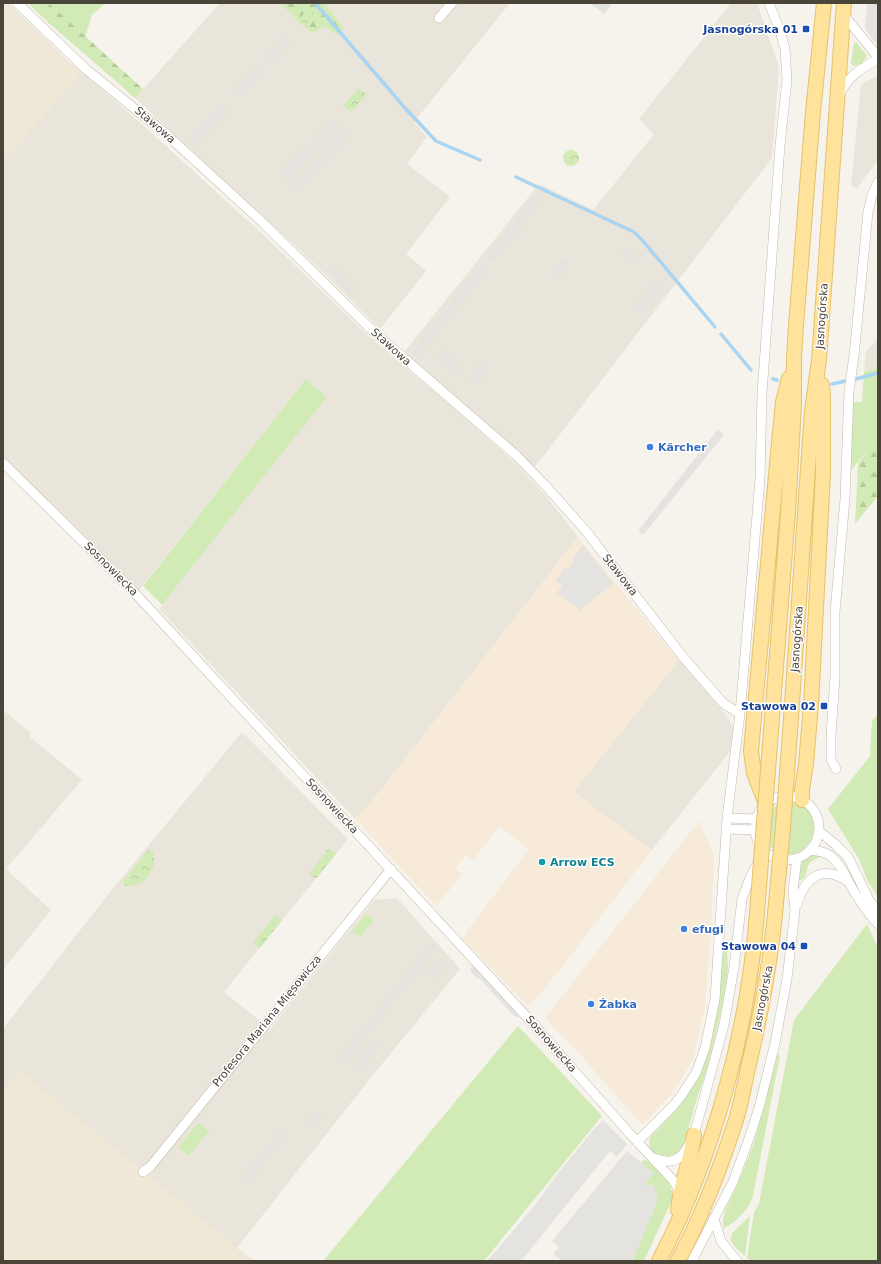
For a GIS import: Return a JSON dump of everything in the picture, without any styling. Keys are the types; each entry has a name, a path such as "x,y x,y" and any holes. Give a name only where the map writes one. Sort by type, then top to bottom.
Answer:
{"main road":[{"name":"Jasnogórska","path":"659,1261 704,1156 724,1094 741,1028 754,952 788,513 794,405 794,358 813,112 824,3"},
{"name":"Jasnogórska","path":"678,1261 706,1202 734,1125 761,1013 771,956 783,827 812,410 819,360 844,8"},
{"path":"766,804 754,773 751,751 783,402 794,358"},
{"path":"802,800 811,705 823,473 823,396 819,360"},
{"path":"676,1224 679,1195 692,1151 694,1135"}],"street":[{"name":"Stawowa","path":"17,3 88,70 166,134 271,230 375,333 517,456 586,531 684,658 718,698 740,714"},
{"path":"440,18 452,3"},
{"path":"637,1142 682,1096 696,1073 705,1048 715,999 726,829 740,714 760,480 763,378 780,145 787,80 785,50 770,3"},
{"path":"838,99 844,86 852,76 878,58 844,8"},
{"path":"836,769 831,760 835,676 835,612 844,499 849,391 854,356 868,212 872,194 878,182"},
{"name":"Sosnowiecka","path":"3,463 132,590 391,869 526,1016 637,1142 653,1157 677,1186 679,1195"},
{"path":"793,797 802,800 812,808 818,822 819,831 816,840 810,850 802,857 788,860 772,856 765,851 758,840 756,830 757,819 762,809 766,804 775,799 793,797"},
{"path":"727,818 757,819"},
{"path":"726,829 756,830"},
{"path":"819,831 848,857 869,900 878,912"},
{"path":"810,850 821,851 828,854 838,863 870,916 878,924"},
{"path":"653,1157 662,1161 674,1160 684,1153 694,1135 724,1024 734,967 742,899 750,878 765,851"},
{"name":"Jasnogórska","path":"692,1261 733,1182 760,1104 779,1026 787,979 795,911 793,891 797,858"},
{"name":"Profesora Mariana Mięsowicza","path":"143,1172 150,1167 391,869"},
{"path":"795,911 799,895 803,887 816,877 825,874 835,875 849,882"},
{"path":"714,1219 721,1241 738,1261"}],"shaded area":[{"path":"3,3 8,3 66,59 135,118 258,230 373,340 468,420 513,461 546,496 578,537 373,800 355,819 159,609 327,397 306,379 139,590 3,458"},
{"path":"3,3 5,3 80,74 3,162"},
{"path":"220,3 279,3 312,33 325,27 344,28 324,3 510,3 414,122 427,137 407,164 450,197 406,254 426,271 380,329 304,254 135,98"},
{"path":"590,3 613,3 604,14"},
{"path":"731,3 757,3 779,67 772,158 535,467 404,352 539,184 593,210 654,134 639,119"},
{"path":"867,3 878,3 878,46 865,29"},
{"path":"284,36 291,42 273,62 266,56"},
{"path":"256,67 262,73 242,96 235,90"},
{"path":"878,75 878,161 857,188 851,186 861,84"},
{"path":"221,105 228,111 196,145 190,138"},
{"path":"331,119 338,124 320,144 314,138"},
{"path":"343,132 348,136 341,143 342,145 336,152 330,146"},
{"path":"307,145 314,151 287,180 280,174"},
{"path":"327,149 332,154 297,192 292,188"},
{"path":"535,195 541,200 493,262 486,257"},
{"path":"627,247 639,256 635,264 620,254"},
{"path":"563,258 570,263 558,278 551,273"},
{"path":"482,263 489,268 418,357 412,352"},
{"path":"334,265 356,289 350,294 328,270"},
{"path":"655,280 662,285 640,314 633,308"},
{"path":"878,338 878,368 864,372 866,352"},
{"path":"441,350 461,365 456,372 436,357"},
{"path":"481,363 488,368 477,383 470,378"},
{"path":"718,429 724,435 643,535 638,531"},
{"path":"578,537 679,660 573,792 652,850 540,995 528,1006 463,939 467,931 529,849 499,826 473,861 466,855 455,869 463,874 436,906 355,819 373,800"},
{"path":"583,545 613,583 580,610 557,593 562,585 555,580 566,567 568,569 574,560 572,559"},
{"path":"679,660 727,716 734,729 732,749 652,850 573,792"},
{"path":"3,710 31,733 30,737 82,780 6,869 51,910 3,970"},
{"path":"242,732 348,839 224,992 270,1029 374,900 397,898 460,969 369,1080 237,1248 20,1072 3,1093 3,1029 110,892"},
{"path":"699,821 714,855 711,929 705,1006 693,1059 669,1097 642,1125 574,1048 545,1018"},
{"path":"432,943 437,947 380,1017 376,1013"},
{"path":"437,961 444,966 434,978 427,972"},
{"path":"471,962 522,1018 514,1016 479,978 477,979 470,971 472,967"},
{"path":"374,1015 379,1019 346,1060 341,1056"},
{"path":"373,1039 380,1045 361,1069 354,1064"},
{"path":"20,1071 237,1248 255,1261 3,1261 3,1093"},
{"path":"316,1111 323,1117 313,1129 306,1123"},
{"path":"603,1120 627,1144 617,1157 610,1151 521,1261 487,1261 535,1205 556,1176 593,1130"},
{"path":"283,1129 288,1132 248,1181 243,1177"},
{"path":"627,1151 654,1173 644,1185 646,1187 653,1184 657,1195 654,1210 632,1261 562,1261 553,1254 559,1247 552,1241"}],"green space":[{"path":"28,3 105,3 92,15 85,37 50,4 40,15"},
{"path":"279,3 324,3 344,28 338,35 325,27 312,33"},
{"path":"50,4 143,89 135,98 40,15"},
{"path":"309,8 315,15 306,25 302,22 300,24 297,21"},
{"path":"854,43 857,43 867,56 861,64 855,66 851,63"},
{"path":"359,88 367,95 351,112 343,105"},
{"path":"571,150 578,155 579,158 574,165 571,166 564,161 563,158 568,151"},
{"path":"878,368 878,437 851,470 853,402 862,402 864,372"},
{"path":"306,379 327,397 162,605 143,586"},
{"path":"878,437 878,496 855,524 858,463"},
{"path":"878,714 878,897 867,880 859,859 828,809 870,756 872,721"},
{"path":"791,802 805,808 812,817 814,828 811,839 804,848 795,854 782,854 769,846 770,810 779,804"},
{"path":"329,848 336,854 316,879 309,874"},
{"path":"148,850 153,852 154,865 148,877 137,885 124,885 124,880"},
{"path":"810,856 821,856 809,863 805,877 800,881 800,867 802,863"},
{"path":"366,914 374,920 360,937 352,931"},
{"path":"275,915 282,920 260,948 253,943"},
{"path":"867,924 878,948 878,1261 751,1261 747,1258 754,1212 759,1204 794,1020"},
{"path":"723,937 724,944 727,945 728,969 723,1003 709,1064 696,1101 683,1149 677,1154 670,1156 658,1155 650,1148 649,1143 651,1136 686,1097 697,1079 711,1040 719,999"},
{"path":"518,1026 602,1116 484,1261 323,1261"},
{"path":"778,1054 780,1055 753,1196 741,1215 733,1223 723,1229 725,1211 754,1143"},
{"path":"198,1123 209,1131 189,1156 178,1147"},
{"path":"644,1160 648,1161 665,1178 671,1187 673,1198 644,1261 632,1261 657,1201 653,1184 646,1187 644,1185 653,1173 641,1163"},
{"path":"750,1216 745,1256 730,1240 733,1232"}],"waterway":[{"path":"315,3 405,108 436,141 480,160"},
{"path":"516,177 634,232 715,327"},
{"path":"721,334 751,370"},
{"path":"856,379 878,373"},
{"path":"773,379 777,380"},
{"path":"832,384 846,381"}],"place":[{"name":"Jasnogórska 01","path":"806,29"},
{"name":"Kärcher","path":"650,447"},
{"name":"Stawowa 02","path":"824,706"},
{"name":"Arrow ECS","path":"542,862"},
{"name":"efugi","path":"684,929"},
{"name":"Stawowa 04","path":"804,946"},
{"name":"Żabka","path":"591,1004"}]}
